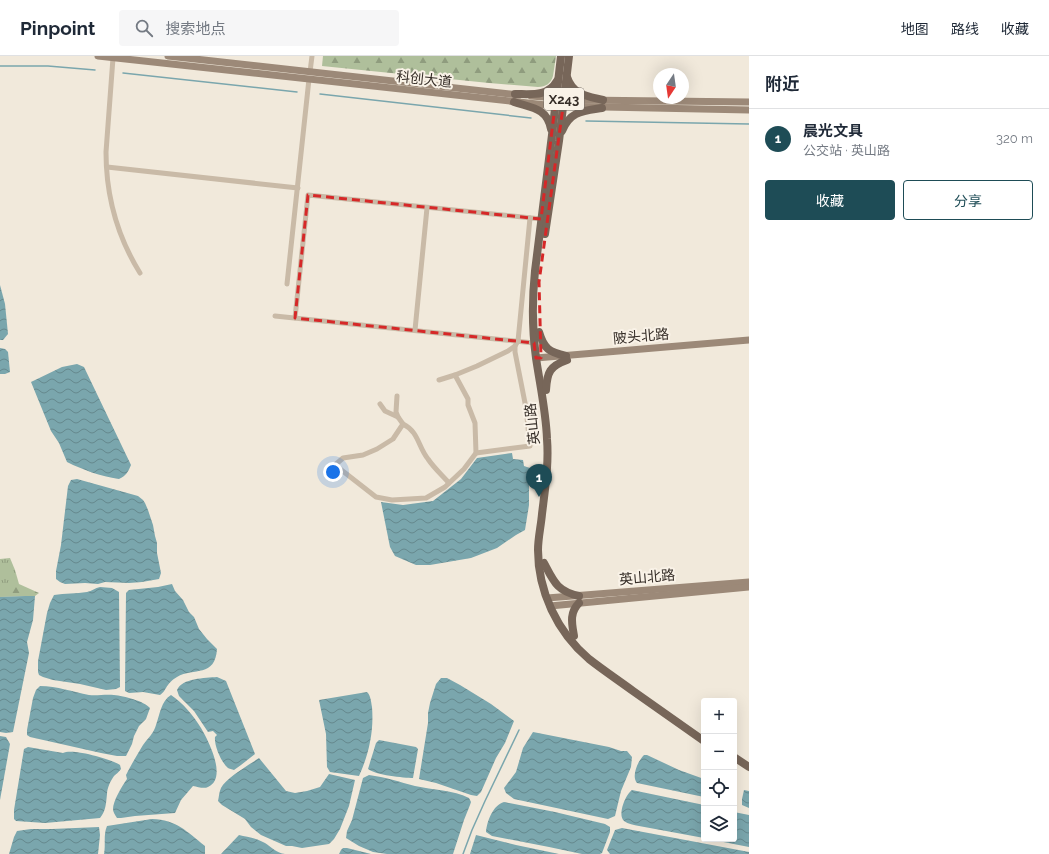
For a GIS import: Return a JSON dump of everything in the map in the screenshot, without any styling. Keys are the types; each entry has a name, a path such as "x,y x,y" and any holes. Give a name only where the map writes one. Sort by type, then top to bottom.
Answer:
{"main road":[{"name":"科创大道","path":"98,56 310,75"},
{"name":"科创大道","path":"168,56 310,75 560,103 749,110"},
{"name":"英山路","path":"561,56 558,78 560,103 559,141 540,271 538,300 539,360 548,438 547,474 538,550 541,577 562,628 589,659 701,739"},
{"name":"英山路","path":"569,56 567,76 552,135 535,265 533,293 534,342 546,390 552,425 552,475 544,536 544,563 551,602 566,625 583,646 598,659 703,734"},
{"path":"567,76 571,86 578,93 602,104"},
{"path":"515,98 544,93 552,88 558,78"},
{"path":"515,98 544,113 549,120 552,135"},
{"name":"科创大道","path":"602,104 749,102"},
{"path":"559,141 564,126 570,117 602,104"},
{"path":"538,332 548,349 567,358"},
{"name":"陂头北路","path":"567,358 749,340"},
{"name":"陂头北路","path":"539,360 749,344"},
{"path":"546,390 551,369 559,362 567,358"},
{"path":"544,563 560,588 579,600 571,618 574,636"},
{"name":"英山北路","path":"579,600 749,582"},
{"name":"英山北路","path":"551,602 749,587"},
{"path":"737,759 749,767"},
{"path":"737,765 749,773"}],"street":[{"path":"287,284 312,56"},
{"path":"113,58 106,167 116,222 129,253 140,273"},
{"path":"106,167 298,188"},
{"path":"295,318 308,195 541,219"},
{"path":"415,330 427,208"},
{"path":"439,380 477,366 508,351 515,346 518,341 530,218"},
{"path":"275,316 534,342"},
{"path":"476,453 530,446 526,408 515,346"},
{"path":"403,424 393,439 377,450 363,455 343,458 335,465 376,497 392,500 426,498 445,487 464,469 476,453 475,423 468,405 468,399 454,375"},
{"path":"397,396 396,412 398,418 403,424 410,428 420,443 427,458 449,483"},
{"path":"380,404 385,411 398,418"}],"highlighted area":[{"path":"555,106 563,107 539,282 541,358 536,358 534,343 295,318 308,195 541,219"}],"green space":[{"path":"323,56 556,56 551,81 546,85 538,87 322,66"},
{"path":"10,558 19,584 0,584 0,559"},
{"path":"0,584 19,584 39,593 35,596 0,597"}],"water":[{"path":"0,285 5,304 8,334 3,340 0,340"},
{"path":"0,348 5,349 8,352 10,372 5,374 0,374"},
{"path":"77,364 84,367 131,465 126,474 119,479 79,468 67,462 59,443 51,431 31,382 62,367"},
{"path":"512,453 513,459 523,460 524,466 533,469 532,481 529,481 529,505 525,530 497,548 471,558 430,565 416,565 395,556 390,547 381,502 403,505 433,501 461,479 477,458"},
{"path":"77,479 138,496 143,500 153,525 157,543 157,553 161,573 159,579 129,583 105,582 98,584 65,584 56,579 68,486 71,480"},
{"path":"172,584 189,612 194,617 199,629 217,649 215,658 208,668 184,674 175,678 160,695 143,692 129,693 125,691 126,593 129,590"},
{"path":"100,587 112,588 119,592 120,687 106,690 53,680 39,675 38,661 47,613 54,595 87,592"},
{"path":"35,596 33,620 27,642 29,653 13,732 0,732 0,597"},
{"path":"217,677 226,681 255,754 234,770 228,768 221,758 215,740 217,735 213,731 208,732 194,711 179,696 177,690 184,683 189,681 200,678"},
{"path":"441,678 447,678 460,685 491,704 514,721 481,792 477,796 419,779 430,703 436,684"},
{"path":"40,686 59,688 89,695 123,696 139,701 150,708 146,719 139,726 134,736 126,756 101,753 30,737 27,735 33,698 36,690"},
{"path":"367,692 370,697 372,707 372,725 366,759 359,776 330,772 327,767 326,734 319,700"},
{"path":"171,695 191,714 208,741 215,759 216,776 214,782 206,788 193,786 181,800 175,813 117,818 113,811 114,802 127,779 126,775 132,764 143,745 154,731 163,704"},
{"path":"533,732 627,751 632,757 631,767 621,791 615,816 608,819 514,799 506,793 504,788 516,772 523,748"},
{"path":"0,736 6,737 10,744 0,800"},
{"path":"379,740 416,747 418,749 413,778 397,777 368,769 376,743"},
{"path":"28,747 63,753 83,753 100,757 120,765 121,769 114,776 108,787 105,810 100,818 45,823 16,821 14,819 14,810 24,749"},
{"path":"644,755 647,755 679,770 701,778 701,796 637,783 635,780 635,773"},
{"path":"259,758 286,791 295,793 320,787 329,774 355,780 349,806 340,829 329,844 302,848 286,846 261,835 251,827 245,819 218,801 220,790 224,784"},
{"path":"369,775 387,778 415,786 450,792 469,798 471,802 453,854 387,854 373,852 346,838 363,778"},
{"path":"632,790 701,804 701,837 629,824 624,821 621,814 623,804"},
{"path":"744,790 749,791 749,808 742,805"},
{"path":"504,802 605,824 610,827 610,832 602,853 582,854 492,836 486,832 489,818 497,806"},
{"path":"737,813 749,815 749,847 723,842 737,842"},
{"path":"152,819 161,820 181,827 205,846 205,854 104,854 105,833 107,826"},
{"path":"99,827 100,835 98,854 9,854 17,831 31,829"},
{"path":"622,828 749,852 749,854 610,854 607,850 615,830"},
{"path":"239,835 259,840 285,854 221,854"},
{"path":"476,835 516,845 559,854 470,854"},
{"path":"343,848 347,848 371,854 339,854"}],"waterway":[{"path":"0,66 48,66 95,70"},
{"path":"123,73 297,92"},
{"path":"320,94 531,118"},
{"path":"586,121 749,124"},
{"path":"463,854 485,801 519,730"}],"place":[{"name":"晨光文具","path":"539,497"}]}
